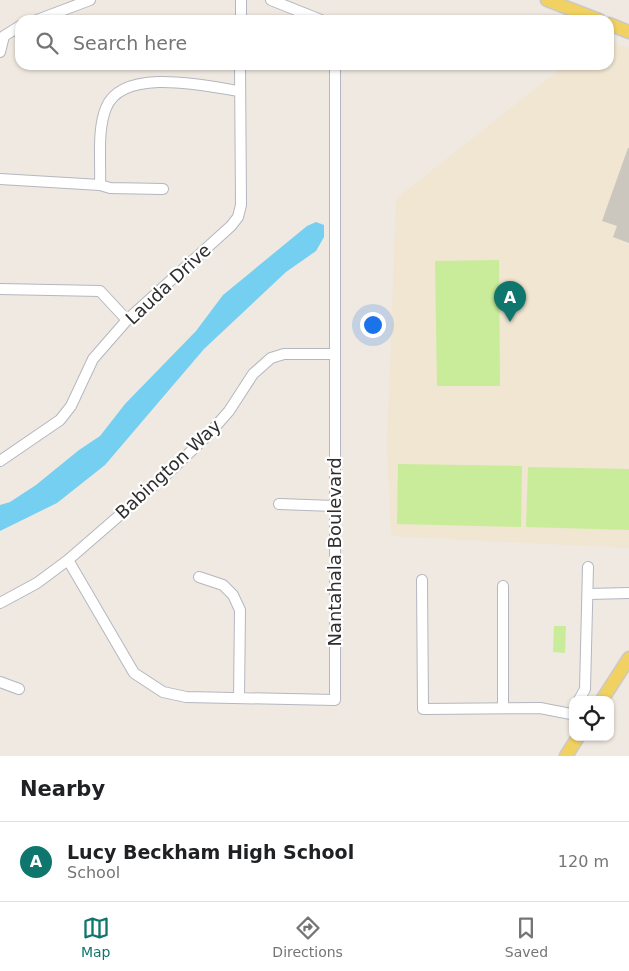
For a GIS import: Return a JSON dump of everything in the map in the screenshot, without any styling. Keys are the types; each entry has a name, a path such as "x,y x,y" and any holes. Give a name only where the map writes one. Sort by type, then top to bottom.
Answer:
{"main road":[{"path":"547,0 586,15"},
{"path":"614,26 629,32"},
{"path":"605,696 629,658"},
{"path":"566,756 575,741"}],"street":[{"path":"50,15 90,0"},
{"path":"240,15 241,0"},
{"path":"271,0 308,15"},
{"path":"0,52 4,36 15,29"},
{"name":"Lauda Drive","path":"0,462 60,420 71,406 93,359 127,320 231,226 238,217 241,205 240,70"},
{"name":"Nantahala Boulevard","path":"68,560 134,673 142,680 174,696 335,700 335,70"},
{"path":"100,185 103,117 107,105 125,90 155,81 174,81 239,91"},
{"path":"0,179 100,185 110,188 163,189"},
{"path":"0,289 100,291 127,320"},
{"name":"Babington Way","path":"0,603 37,583 68,560 187,456 229,411 252,374 262,364 271,358 284,354 334,354"},
{"path":"279,504 334,506"},
{"path":"581,696 585,688 588,567"},
{"path":"199,577 223,585 233,595 240,610 239,698"},
{"path":"422,580 423,709 503,707 554,709 569,712"},
{"path":"503,586 503,707"},
{"path":"588,594 629,593"},
{"path":"0,682 19,689"}],"shaded area":[{"path":"614,43 629,48 629,548 391,536 387,446 396,199 559,70 614,70"}],"green space":[{"path":"499,260 500,386 437,386 435,261"},
{"path":"398,464 522,466 521,527 397,524"},
{"path":"528,467 629,469 629,530 526,527"},
{"path":"554,626 566,626 565,653 553,652"}],"water":[{"path":"316,222 324,225 324,237 316,251 286,272 204,349 105,465 57,503 0,531 0,505 10,502 36,485 79,450 100,436 125,404 196,331 223,295 307,226"}],"building":[{"path":"628,148 629,243 613,237 617,226 602,221"}],"place":[{"name":"Lucy Beckham High School","path":"510,322"}]}
